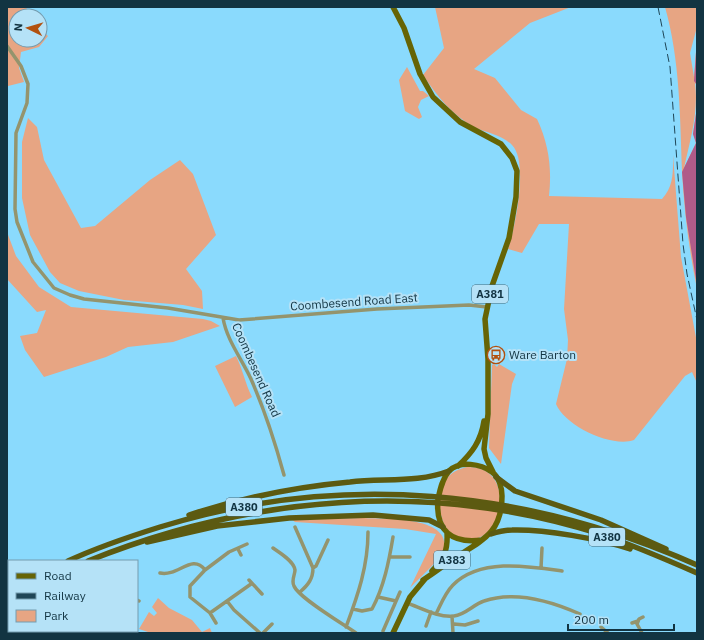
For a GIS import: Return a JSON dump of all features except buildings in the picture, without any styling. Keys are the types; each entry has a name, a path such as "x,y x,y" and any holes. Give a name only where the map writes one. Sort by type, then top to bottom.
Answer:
{"highway":[{"name":"A380","path":"168,524 186,516 212,508 282,491 361,481 428,478 449,471"},
{"name":"A380","path":"495,474 515,490 619,527 662,547 679,557"},
{"name":"A380","path":"70,560 120,539 168,524 223,511 292,499 374,494 427,499 450,504 491,506"},
{"name":"A380","path":"91,560 129,545 189,526 274,509 346,502 449,497 601,528 697,565"},
{"name":"A380","path":"512,509 600,534 662,557 697,573"},
{"name":"A380","path":"129,545 217,526 289,518 373,515 429,520 443,528"},
{"name":"A380","path":"490,534 513,529 561,534 611,543 662,557"}],"main road":[{"name":"A381","path":"393,7 404,28 414,60 428,91 457,120 501,144 512,158 517,179 516,196 509,238 492,286 485,318 488,359 487,410 484,449 486,458 495,474"},
{"name":"A381","path":"458,466 473,451 479,440 487,410"},
{"path":"477,465 495,474 502,490 500,514 497,524 490,534 482,540 462,541 447,533 443,528 438,515 438,500 441,486 449,471 458,466 477,465"},
{"name":"A383","path":"393,633 407,603 444,557 448,548 447,533"},
{"name":"A383","path":"424,580 482,540"}],"street":[{"name":"Coombesend Road East","path":"7,46 21,66 28,84 27,103 16,133 15,209 23,240 33,262 45,279 54,288 84,299 168,308 223,318 251,320 377,309 470,305 487,307"},
{"name":"Coombesend Road","path":"223,318 227,336 250,378 264,411 272,432 284,475"},
{"path":"295,527 313,568 313,574 308,585 300,592"},
{"path":"346,627 365,572 368,552 368,532"},
{"path":"353,609 362,611 372,609 378,597 390,558 393,537"},
{"path":"313,568 316,566 328,540"},
{"path":"216,623 210,613 192,598 189,593 190,586 205,570 229,552 247,544"},
{"path":"273,548 293,565 295,571 293,578 294,586 346,627 356,633"},
{"path":"541,568 542,548"},
{"path":"238,549 241,555"},
{"path":"390,558 410,557"},
{"path":"160,572 165,574 180,570 190,563 198,563 205,570"},
{"path":"436,614 452,586 459,580 474,573 498,567 541,568 562,571"},
{"path":"165,574 166,580"},
{"path":"249,580 251,584 262,594"},
{"path":"210,613 251,584"},
{"path":"383,631 400,592"},
{"path":"378,597 396,601"},
{"path":"407,603 436,614 452,616 488,600 514,597 549,601 580,614"},
{"path":"227,601 259,633 272,624"},
{"path":"426,626 431,612"},
{"path":"452,616 454,624 453,633"},
{"path":"632,623 643,617"},
{"path":"638,620 637,625 642,633"},
{"path":"454,624 465,625 478,621"},
{"path":"601,627 608,633"}],"green space":[{"path":"7,7 26,7 8,8 8,48 35,48 21,52 19,68 24,82 8,86"},
{"path":"435,7 571,7 530,23 474,69 495,78 521,110 537,119 549,157 549,196 662,199 671,184 673,173 673,155 681,257 697,343 697,383 692,372 685,376 634,440 625,442 614,441 590,433 569,420 556,404 567,359 568,340 564,309 569,224 539,224 522,253 508,249 514,226 519,196 520,165 517,153 512,145 504,139 474,127 459,117 439,98 423,75 444,48"},
{"path":"665,7 697,7 697,27 690,53 694,77 697,38 697,85 695,83 696,104 684,168 696,143 693,134 697,107 697,289 689,245 684,200 680,109 674,47"},
{"path":"407,67 420,91 423,91 429,96 421,100 418,107 422,117 419,119 405,111 399,80"},
{"path":"28,118 37,127 44,160 81,228 95,226 150,180 180,160 193,174 216,235 186,269 202,291 203,309 183,305 124,300 79,291 60,283 50,272 30,235 22,198 22,142"},
{"path":"7,232 16,256 39,287 71,307 203,319 220,326 173,342 128,347 106,357 44,377 25,350 20,336 37,333 46,310 37,312 7,279"},
{"path":"236,356 252,397 235,407 215,366"},
{"path":"494,364 497,367 499,364 516,374 512,384 501,464 489,448 492,365"},
{"path":"467,467 484,470 494,479 499,492 500,507 495,521 488,532 477,539 463,538 452,534 445,526 441,512 440,497 444,483 452,473"},
{"path":"291,519 399,519 426,525 437,530 443,538 444,548 442,553 410,588 436,534 405,529 295,522"},
{"path":"158,598 169,608 192,620 202,632 210,628 212,633 151,633 139,629 149,612 154,616 157,613 152,607"}],"shaded area":[{"path":"697,38 697,85 694,81"},
{"path":"697,107 697,286 686,217 682,172 696,143 693,134"}],"railway":[{"path":"658,7 670,67 683,244 687,274 697,320"}],"place":[{"name":"Ware Barton","path":"496,355"}]}
